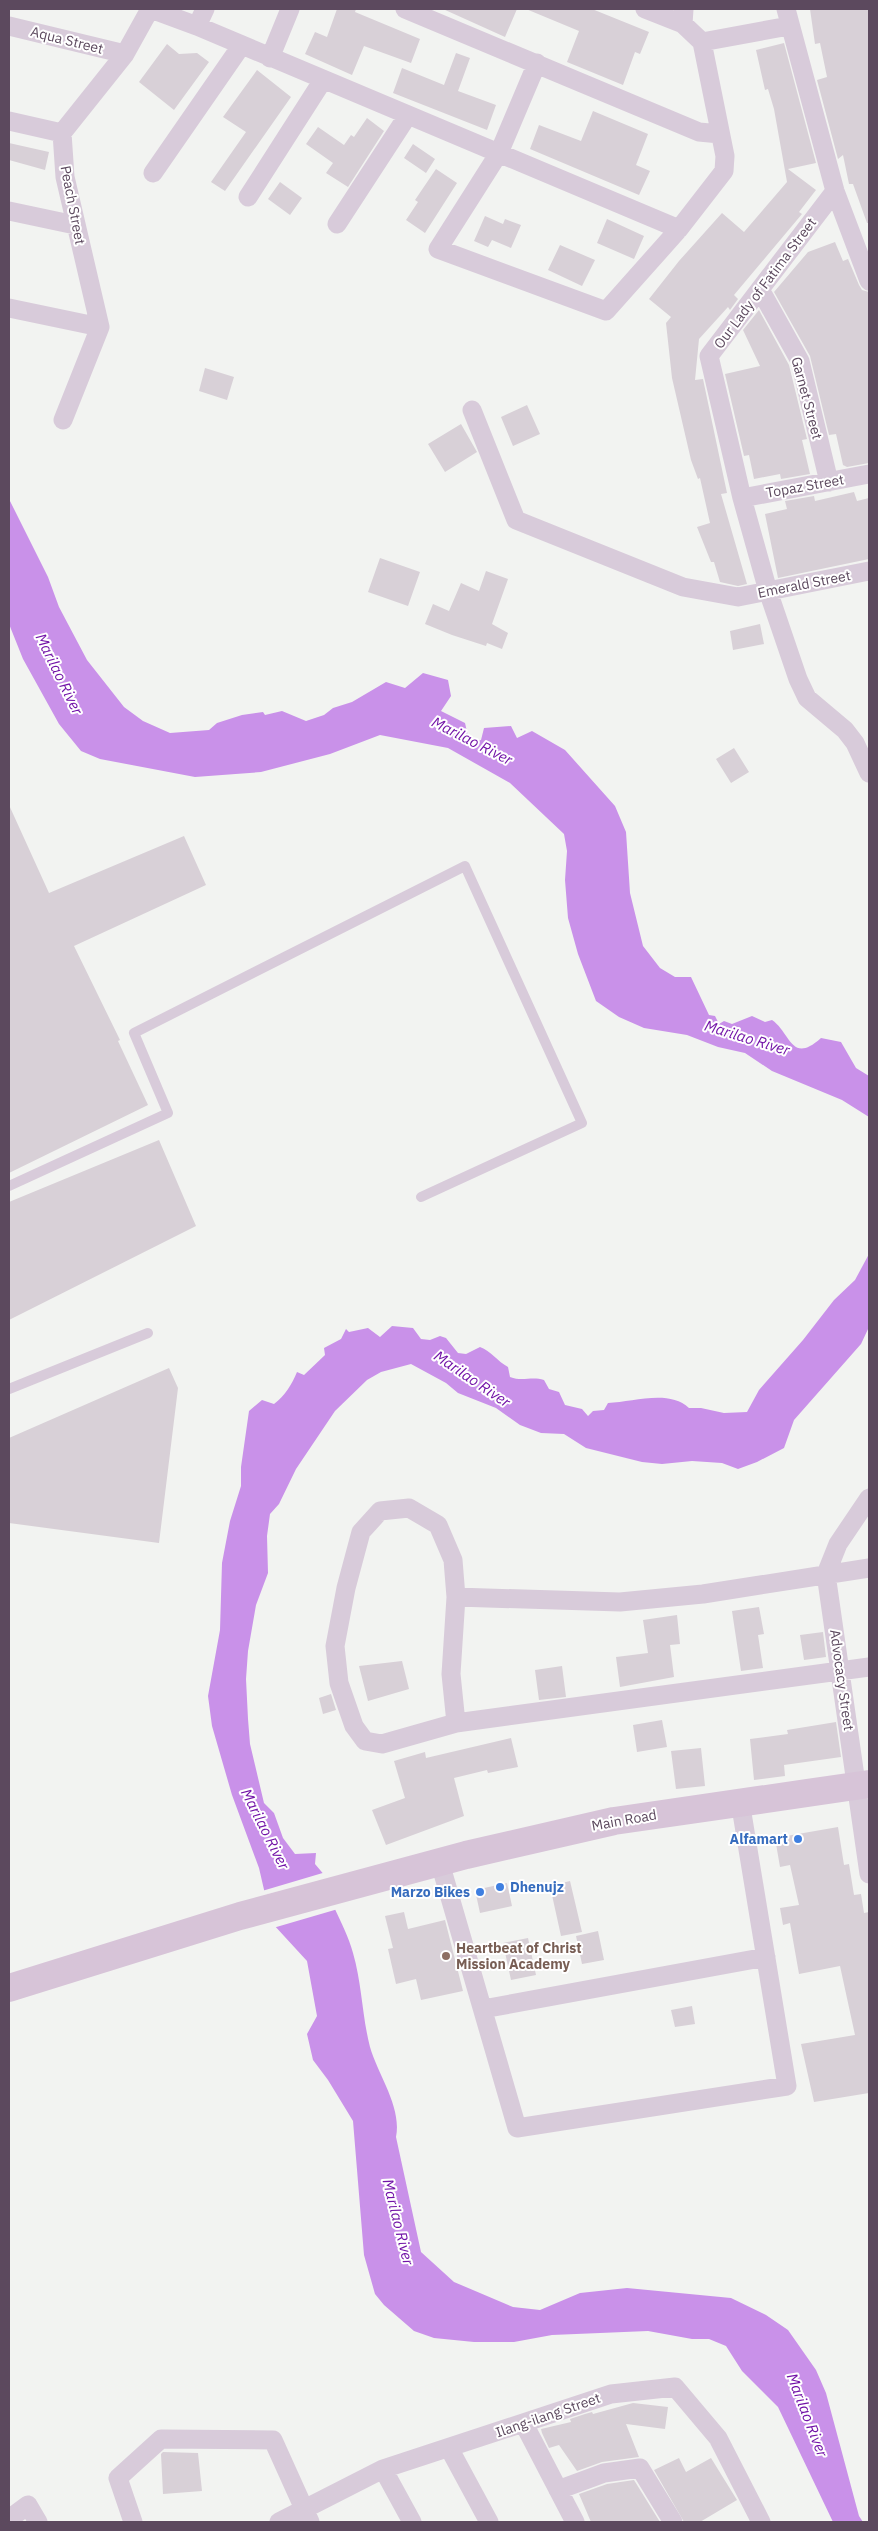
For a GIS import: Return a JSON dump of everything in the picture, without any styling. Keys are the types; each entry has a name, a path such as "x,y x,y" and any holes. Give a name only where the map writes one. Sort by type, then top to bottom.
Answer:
{"main road":[{"name":"Main Road","path":"9,1988 240,1916 383,1876 614,1821 863,1784"}],"street":[{"path":"9,121 62,133 125,54 150,9 197,26 679,228"},
{"path":"197,26 205,9"},
{"path":"270,58 290,9"},
{"path":"404,9 699,132 720,134"},
{"path":"537,63 499,154 438,249 606,311 679,228 724,171 725,156 702,42 684,16 645,9"},
{"path":"702,42 788,17 835,191 869,281"},
{"name":"Aqua Street","path":"9,26 125,54"},
{"path":"153,172 241,46"},
{"path":"248,197 323,80"},
{"path":"337,224 408,115"},
{"name":"Peach Street","path":"62,133 64,176 100,327"},
{"name":"Our Lady of Fatima Street","path":"835,191 761,291 709,356 742,498 768,591 798,679 807,698 845,730 855,744 869,773"},
{"path":"9,211 75,225"},
{"name":"Garnet Street","path":"761,291 800,361 829,482"},
{"path":"9,308 100,327 63,420"},
{"name":"Emerald Street","path":"472,410 516,520 683,587 738,597 869,571"},
{"name":"Topaz Street","path":"742,498 869,474"},
{"path":"826,1574 838,1544 869,1498"},
{"path":"456,1723 451,1674 456,1597 453,1560 438,1525 409,1508 380,1510 361,1532 346,1588 335,1646 339,1683 354,1726 365,1741 382,1744 456,1723 869,1667"},
{"path":"456,1597 620,1602 703,1594 869,1568"},
{"name":"Advocacy Street","path":"826,1574 841,1671 863,1784 869,1874"},
{"path":"440,1863 517,2128 787,2086 740,1802"},
{"path":"483,2009 766,1957"},
{"name":"Ilang-ilang Street","path":"279,2522 307,2516 383,2469 611,2394 675,2387 718,2438 761,2522"},
{"path":"524,2424 575,2522"},
{"path":"133,2522 118,2478 160,2439 273,2440 307,2516"},
{"path":"449,2448 489,2522"},
{"path":"558,2490 604,2473 640,2468 672,2522"},
{"path":"383,2469 412,2522"},
{"path":"9,2519 28,2504 38,2522"}],"lane":[{"path":"9,1186 168,1113 134,1033 465,866 582,1123 421,1197"},
{"path":"9,1389 148,1333"}],"water":[{"name":"Marilao River","path":"9,499 48,577 59,607 87,660 124,707 143,721 170,733 209,730 217,723 242,715 263,712 265,715 282,711 306,721 324,715 333,708 352,702 386,682 405,688 423,673 448,680 451,696 441,711 465,723 468,736 477,741 481,740 484,728 511,726 517,738 532,731 565,750 615,806 626,832 630,893 643,946 660,968 675,977 691,977 709,1015 715,1016 719,1024 724,1021 732,1024 752,1016 765,1022 772,1020 797,1048 811,1046 821,1038 841,1042 856,1068 869,1076 869,1117 842,1100 772,1071 745,1053 718,1047 687,1035 644,1028 619,1017 596,1001 578,954 568,918 565,880 567,851 564,834 510,783 448,748 380,735 330,754 261,772 195,777 100,759 81,751 59,724 23,659 9,624"},
{"name":"Marilao River","path":"869,1254 869,1327 861,1344 794,1420 784,1448 757,1462 738,1469 722,1463 692,1461 662,1464 642,1462 586,1448 564,1434 541,1433 520,1425 496,1408 458,1393 446,1383 411,1364 381,1372 367,1380 335,1411 296,1469 279,1504 270,1514 267,1536 268,1573 256,1605 248,1651 246,1679 250,1744 264,1803 274,1813 283,1838 295,1854 316,1853 315,1864 326,1877 265,1894 259,1868 232,1795 212,1726 208,1696 220,1630 222,1563 230,1521 241,1486 241,1467 249,1411 262,1400 274,1404 278,1401 288,1390 297,1372 304,1375 325,1355 324,1348 341,1339 346,1329 349,1332 368,1328 380,1337 392,1326 413,1328 421,1339 430,1340 440,1336 446,1338 458,1353 466,1354 480,1347 508,1367 510,1377 544,1380 549,1389 559,1392 565,1405 582,1409 588,1416 593,1411 604,1410 608,1403 650,1398 671,1399 681,1402 689,1408 701,1408 724,1413 747,1412 759,1390 803,1340 834,1300 855,1280"},
{"name":"Marilao River","path":"334,1907 353,1953 370,2047 396,2114 396,2137 421,2252 454,2282 513,2307 540,2310 580,2293 627,2288 731,2298 766,2315 788,2330 816,2370 826,2393 859,2516 863,2522 833,2522 778,2407 742,2371 726,2346 709,2339 692,2339 648,2331 552,2335 514,2342 474,2342 434,2338 414,2331 384,2305 375,2294 364,2255 353,2121 328,2080 313,2060 307,2034 317,2016 307,1961 273,1924"}],"pier":[{"path":"326,1872 328,1878 263,1895 262,1891"},
{"path":"334,1905 338,1909 273,1928 270,1925 272,1922"}],"building":[{"path":"337,9 356,9 355,12 420,39 411,63 364,46 352,75 305,54 315,32 327,37"},
{"path":"443,9 517,9 505,37"},
{"path":"526,9 592,9 649,32 640,54 635,52 623,85 567,62 579,31"},
{"path":"810,9 869,9 869,223 867,223 853,184 849,184 843,155 838,159 817,80 827,77 820,43 815,44"},
{"path":"784,43 816,163 788,169 816,190 799,212 802,214 734,295 738,299 730,310 728,307 699,339 695,380 703,379 727,493 721,494 747,584 738,586 720,582 714,562 711,562 697,527 710,523 700,478 698,479 691,460 672,378 666,323 671,317 649,299 679,261 722,213 744,232 787,182 774,109 768,89 765,90 756,50"},
{"path":"167,44 179,54 197,53 209,62 174,110 139,82"},
{"path":"456,53 470,58 458,91 496,105 487,130 393,93 402,68 444,85"},
{"path":"257,70 291,97 225,191 211,182 246,132 223,117"},
{"path":"593,111 648,134 636,165 650,171 639,195 530,149 539,125 581,141"},
{"path":"367,118 384,131 348,187 326,173 333,163 306,144 318,127 344,145 351,135 354,137"},
{"path":"9,143 49,152 45,170 9,160"},
{"path":"413,144 435,159 426,173 404,158"},
{"path":"436,169 457,183 425,233 406,220 418,202 415,200"},
{"path":"280,182 302,198 290,215 268,199"},
{"path":"485,216 503,224 505,219 521,225 511,248 492,240 488,247 474,241"},
{"path":"607,219 644,236 634,259 597,243"},
{"path":"835,242 843,261 848,259 862,290 869,292 869,463 847,467 843,465 836,434 829,435 810,356 774,292 808,252"},
{"path":"560,245 595,260 582,286 548,270"},
{"path":"759,310 789,365 807,439 802,440 810,474 781,479 780,474 754,479 749,455 744,456 725,374 760,366 743,330"},
{"path":"205,368 234,377 227,400 199,391"},
{"path":"527,405 540,434 513,446 501,417"},
{"path":"461,424 477,452 445,472 428,444"},
{"path":"854,492 857,501 869,498 869,559 778,578 765,514 787,509 785,501 814,496 815,501"},
{"path":"380,558 420,572 408,606 368,592"},
{"path":"486,571 508,579 492,624 508,633 502,649 487,643 486,646 452,635 425,624 433,604 449,611 461,583 479,591"},
{"path":"760,624 764,644 733,650 730,631"},
{"path":"734,748 749,772 731,783 716,759"},
{"path":"9,805 49,893 184,836 206,885 74,946 120,1040 118,1041 148,1105 9,1173"},
{"path":"159,1140 196,1226 9,1320 9,1202"},
{"path":"169,1368 178,1388 159,1543 9,1523 9,1438"},
{"path":"759,1607 764,1634 758,1635 763,1668 741,1671 732,1611"},
{"path":"677,1615 680,1644 670,1645 674,1677 620,1687 616,1657 648,1653 643,1620"},
{"path":"823,1632 826,1657 804,1660 800,1635"},
{"path":"402,1661 409,1689 368,1701 359,1666"},
{"path":"562,1666 566,1697 539,1700 535,1670"},
{"path":"331,1694 336,1710 323,1714 319,1698"},
{"path":"662,1720 667,1747 637,1752 633,1725"},
{"path":"836,1722 841,1757 784,1765 785,1776 754,1780 750,1739 788,1734 787,1730"},
{"path":"511,1738 518,1767 488,1773 487,1770 454,1778 464,1816 386,1845 372,1810 405,1798 394,1761 425,1752 426,1758"},
{"path":"701,1748 705,1786 676,1789 671,1751"},
{"path":"838,1827 844,1865 849,1864 854,1895 861,1894 864,1913 869,1912 869,2093 814,2102 801,2044 855,2035 840,1966 799,1974 790,1923 783,1925 780,1908 799,1905 790,1865 780,1867 775,1838"},
{"path":"570,1881 582,1932 561,1936 550,1886"},
{"path":"507,1883 512,1906 480,1913 475,1890"},
{"path":"404,1912 408,1929 445,1920 463,1991 421,2000 416,1979 396,1984 388,1949 393,1948 385,1916"},
{"path":"598,1931 604,1960 582,1964 576,1936"},
{"path":"528,1938 536,1975 511,1980 503,1943"},
{"path":"692,2006 695,2024 675,2027 671,2010"},
{"path":"633,2403 668,2407 665,2429 626,2424 639,2457 602,2462 577,2471 559,2445 549,2448 542,2433 541,2429 571,2422 570,2419 585,2414 592,2412 593,2414"},
{"path":"163,2452 198,2453 202,2491 163,2494 161,2454"},
{"path":"679,2458 686,2472 711,2458 737,2500 700,2522 684,2522 654,2470"},
{"path":"634,2480 660,2522 591,2522 579,2494 607,2484"}],"place":[{"name":"Alfamart","path":"798,1839"},
{"name":"Dhenujz","path":"500,1887"},
{"name":"Marzo Bikes","path":"480,1892"},
{"name":"Heartbeat of Christ Mission Academy","path":"446,1956"}]}
